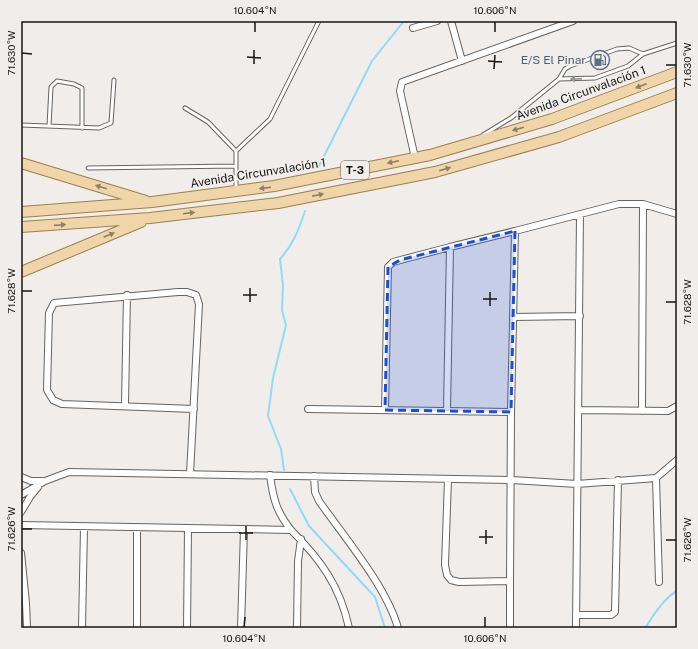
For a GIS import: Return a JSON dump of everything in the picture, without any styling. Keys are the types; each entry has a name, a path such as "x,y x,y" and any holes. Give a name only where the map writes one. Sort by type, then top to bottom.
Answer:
{"main road":[{"name":"Avenida Circunvalación 1","path":"21,212 152,202 274,186 415,158 552,119 677,72"},
{"name":"T-3","path":"21,227 150,218 278,203 435,172 559,137 677,93"},
{"path":"21,163 152,202"},
{"path":"21,272 150,218"}],"street":[{"path":"413,28 437,21"},
{"path":"451,21 462,61"},
{"path":"415,158 400,91 402,82 573,21"},
{"path":"384,410 388,267 393,262 619,204 643,204 677,214"},
{"path":"642,411 643,204"},
{"path":"576,628 580,215"},
{"path":"510,628 515,231"},
{"path":"447,410 450,247"},
{"path":"190,474 194,409 199,304 196,295 187,292 178,292 54,302 50,313 47,390 54,400 62,404 125,405 194,409"},
{"path":"125,405 127,295"},
{"path":"513,318 580,316"},
{"path":"579,410 668,411 677,406"},
{"path":"308,409 512,412"},
{"path":"21,495 45,480 69,472 512,480 577,484 656,478 677,460"},
{"path":"270,475 272,493 280,516 322,563 345,606 349,628"},
{"path":"314,476 315,492 319,501 382,591 392,611 398,628"},
{"path":"21,477 31,480 45,480"},
{"path":"656,478 659,582"},
{"path":"448,479 447,575 451,580 459,582 510,581"},
{"path":"21,512 30,497 45,480"},
{"path":"576,615 611,615 615,612 618,480"},
{"path":"21,525 291,530"},
{"path":"82,628 84,526"},
{"path":"137,528 137,628"},
{"path":"187,628 188,528"},
{"path":"242,628 244,529"},
{"path":"297,628 298,560 301,539"},
{"path":"21,553 27,628"}],"lane":[{"path":"236,151 270,119 319,21"},
{"path":"559,79 595,78 628,66 643,54 677,43"},
{"path":"471,143 511,118 559,79 565,69 570,66 616,48 629,48 643,54"},
{"path":"21,125 99,128 111,123 114,80"},
{"path":"49,126 51,87 57,81 74,84 82,88 82,128"},
{"path":"185,108 208,122 236,151 236,191"},
{"path":"88,168 236,166"}],"highlighted area":[{"path":"515,231 511,412 385,410 388,267 400,260"}],"waterway":[{"path":"319,166 372,61 404,21"},
{"path":"284,470 281,449 268,416 273,378 286,325 282,310 283,285 280,259 289,248 305,211"},
{"path":"290,489 309,526 375,597 385,628"},
{"path":"645,628 663,603 677,591"}],"place":[{"name":"E/S El Pinar","path":"600,60"}]}
